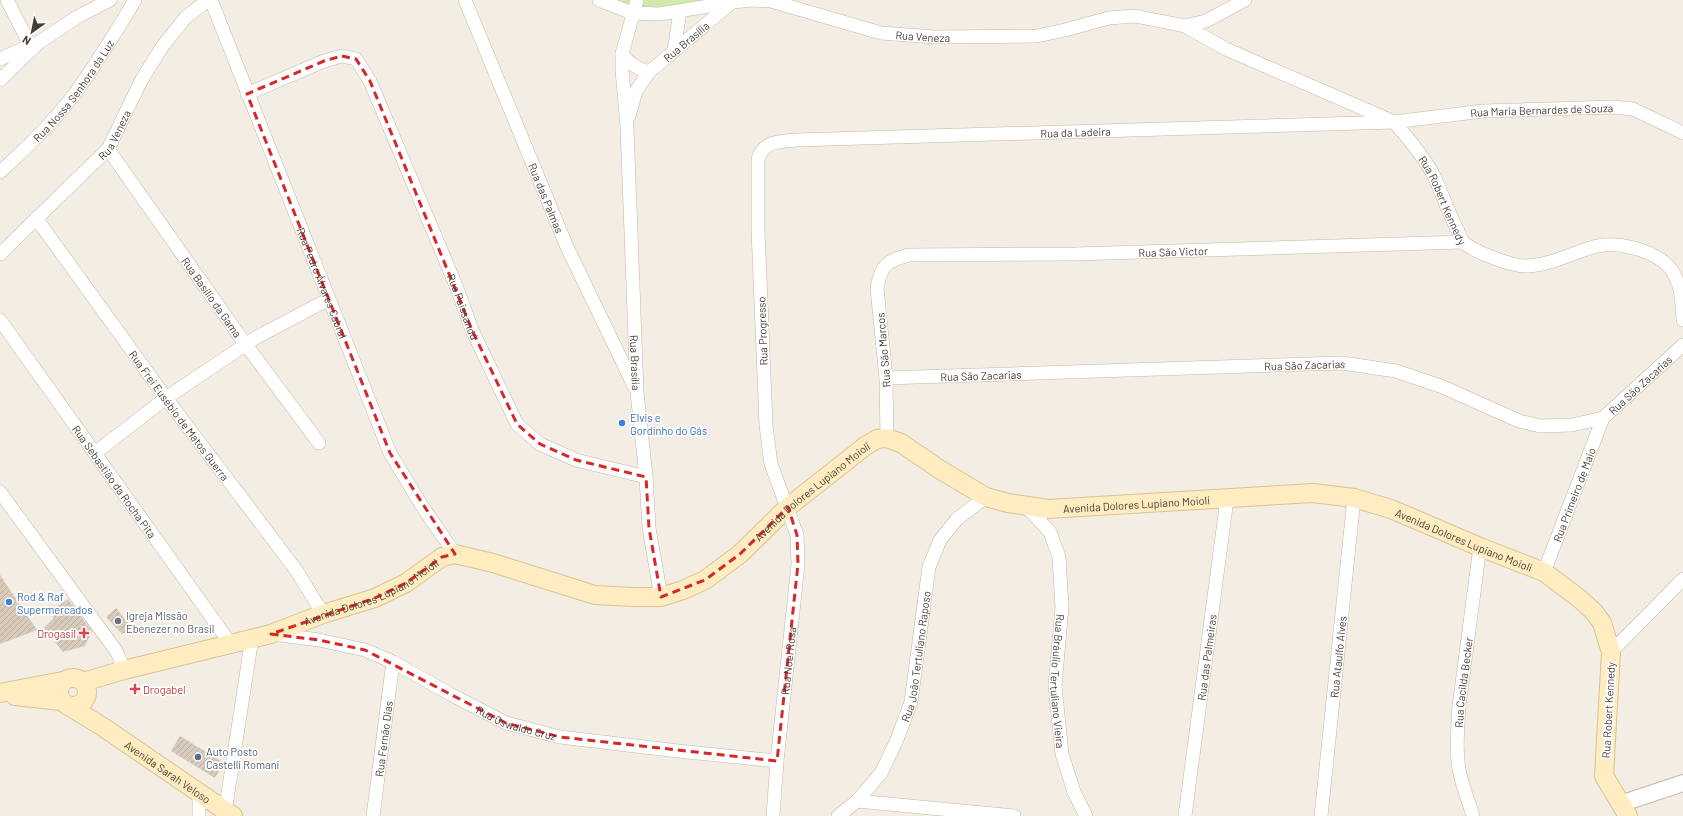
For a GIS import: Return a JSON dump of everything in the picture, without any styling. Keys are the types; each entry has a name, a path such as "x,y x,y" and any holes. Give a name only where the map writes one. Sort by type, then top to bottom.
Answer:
{"main road":[{"name":"Avenida Dolores Lupiano Moioli","path":"85,688 124,670 271,634 323,614 375,598 406,583 442,557 455,554 493,563 595,595 661,597 683,590 705,580 740,554 788,507 864,447 877,439 887,438 901,443 939,469 986,497 1048,509 1312,493 1354,498 1392,509 1480,547 1544,572 1580,599 1594,612 1602,623 1611,652"},
{"name":"Rua Robert Kennedy","path":"1611,652 1604,776 1624,810"},
{"path":"71,678 85,688 80,705 64,703 58,692 60,684 71,678"},
{"name":"Avenida Sarah Veloso","path":"0,694 64,681"},
{"name":"Avenida Sarah Veloso","path":"85,688 103,727"},
{"name":"Avenida Sarah Veloso","path":"0,694 64,703 103,727 229,814"}],"street":[{"path":"7,0 34,44"},
{"path":"0,59 34,44 77,17 110,0"},
{"name":"Rua Nossa Senhora da Luz","path":"0,171 28,147 73,96 135,0"},
{"name":"Rua Pedro Álvares Cabral","path":"209,0 390,453 422,506 455,554"},
{"name":"Rua Veneza","path":"0,254 108,149 142,81 162,47 186,17 209,0"},
{"name":"Rua das Palmas","path":"465,0 567,247 637,392"},
{"name":"Rua Veneza","path":"599,0 632,13 660,14 733,1 771,1 881,33 934,37 1037,36 1109,18 1135,16 1185,26 1206,21 1245,0"},
{"name":"Rua Brasília","path":"636,0 622,54 623,89 627,127 637,392 646,477 649,528 661,597"},
{"name":"Rua Brasília","path":"627,127 636,91 649,72 733,1"},
{"path":"674,51 680,11"},
{"name":"Rua Robert Kennedy","path":"1185,26 1226,49 1394,122 1414,144 1435,178 1447,212 1463,242 1497,260 1514,266 1528,266 1599,246 1616,245 1636,248 1652,255 1675,274 1681,293 1683,320"},
{"path":"0,80 34,44"},
{"path":"622,54 627,61 638,69 649,72"},
{"name":"Rua Paissandú","path":"247,94 324,61 342,56 356,59 370,80 457,288 472,330 517,424 540,444 576,460 646,477"},
{"name":"Rua Maria Bernardes de Souza","path":"1394,122 1483,111 1614,106 1633,109 1683,134"},
{"name":"Rua da Ladeira","path":"760,151 770,144 797,140 1394,122"},
{"name":"Rua Basílio da Gama","path":"108,149 246,344 319,443"},
{"name":"Rua Progresso","path":"760,151 758,159 758,229 766,425 771,464 788,507"},
{"name":"Rua Frei Eusébio de Matos Guerra","path":"36,218 166,398 296,570 323,614"},
{"name":"Rua São Victor","path":"885,264 909,255 1075,254 1463,242"},
{"name":"Rua São Marcos","path":"885,264 880,274 877,288 886,378 887,438"},
{"path":"95,453 166,398 246,344 329,300"},
{"name":"Rua Sebastião da Rocha Pita","path":"0,320 230,643"},
{"name":"Rua São Zacarias","path":"886,378 1342,363 1396,371 1443,387 1519,421 1540,426 1572,425 1603,418 1683,346"},
{"name":"Rua Primeiro de Maio","path":"1544,572 1603,418"},
{"path":"0,492 117,652 124,670"},
{"name":"Rua João Tertuliano Raposo","path":"838,816 857,801 881,772 896,742 911,702 929,567 940,540 958,519 986,497"},
{"name":"Rua Ataulfo Alves","path":"1321,816 1354,498"},
{"name":"Rua das Palmeiras","path":"1185,816 1226,499"},
{"name":"Rua Bráulio Tertuliano Vieira","path":"1025,505 1050,532 1059,557 1062,607 1055,686 1062,754 1074,792 1086,816"},
{"name":"Rua Noel Rosa","path":"774,816 777,761 798,564 797,535 788,507"},
{"name":"Rua Cacilda Becker","path":"1473,816 1460,774 1458,753 1458,720 1480,547"},
{"name":"Rua Robert Kennedy","path":"1611,652 1683,579"},
{"name":"Rua Oswaldo Cruz","path":"271,634 319,640 365,650 393,662 506,723 560,737 777,761"},
{"path":"229,814 252,638"},
{"name":"Rua Fernão Dias","path":"373,816 393,662"},
{"path":"1624,810 1683,783"},
{"path":"199,816 200,795"},
{"path":"857,801 1014,816"}],"highlighted area":[{"path":"342,56 356,59 370,81 472,330 517,424 540,444 576,460 646,477 649,528 661,597 705,580 740,554 788,507 797,535 798,564 777,761 560,737 506,723 365,650 319,640 271,634 375,598 406,583 442,557 455,554 390,453 247,94 324,61"}],"green space":[{"path":"608,0 707,0 699,4 645,8 615,6"}],"building":[{"name":"Rod & Raf Supermercados","path":"0,575 37,630 0,644"},
{"path":"68,599 92,631 85,646 63,652 44,628 54,618 50,612"},
{"name":"Igreja Missão Ebenezer no Brasil","path":"116,608 132,628 122,634 106,617"},
{"name":"Auto Posto Castelli Romani","path":"180,736 224,763 215,778 171,751"}],"place":[{"name":"Elvis e Gordinho do Gás","path":"622,423"},
{"name":"Rod & Raf Supermercados","path":"9,602"},
{"name":"Igreja Missão Ebenezer no Brasil","path":"118,621"},
{"name":"Drogasil","path":"84,633"},
{"name":"Drogabel","path":"135,689"},
{"name":"Auto Posto Castelli Romani","path":"198,757"}]}
